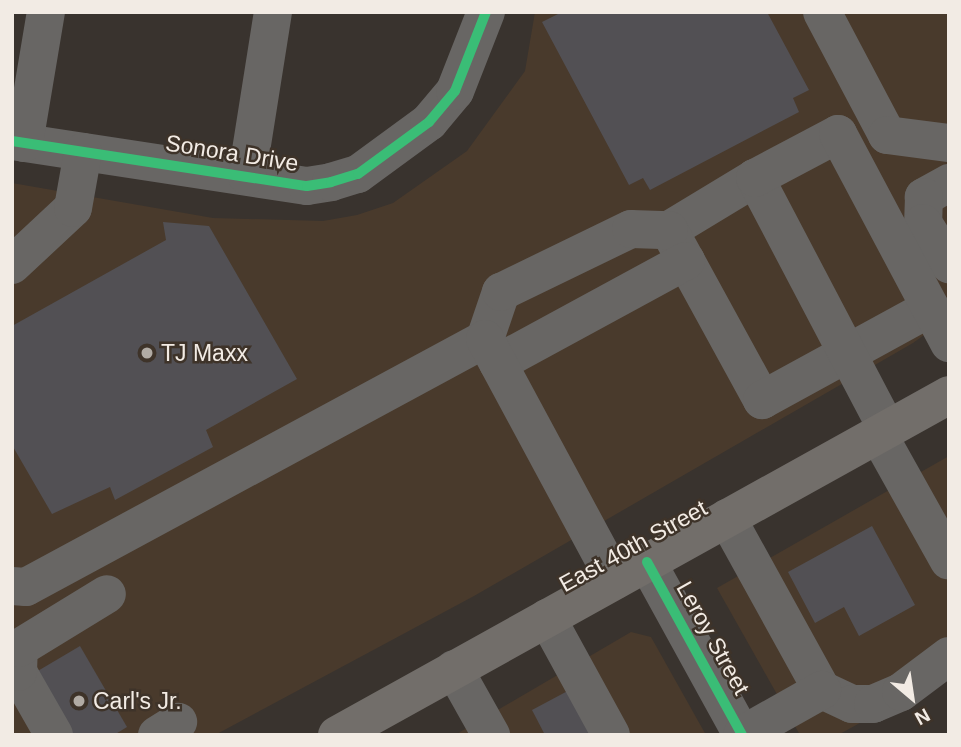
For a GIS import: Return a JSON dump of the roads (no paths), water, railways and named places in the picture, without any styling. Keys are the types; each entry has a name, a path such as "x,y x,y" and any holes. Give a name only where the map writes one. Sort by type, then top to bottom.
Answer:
{"main road":[{"name":"East 40th Street","path":"337,735 949,395"}],"street":[{"path":"18,142 46,12"},
{"path":"247,176 272,12"},
{"name":"Sonora Drive","path":"18,142 307,186 331,182 358,174 397,150 455,91 486,12"},
{"path":"822,12 887,135 949,144"},
{"path":"12,586 26,587 491,351 677,245 755,178 875,111"},
{"path":"838,134 949,343"},
{"path":"12,265 73,208 83,152"},
{"path":"755,178 848,354 883,432 949,561"},
{"path":"949,183 925,197 923,223 949,264"},
{"path":"491,351 501,292 631,229 677,245 762,400 930,308"},
{"name":"Leroy Street","path":"491,351 631,571 742,735"},
{"path":"727,518 822,691 852,704 873,704 901,692 949,656"},
{"path":"54,735 18,671 19,648 107,594"},
{"path":"547,618 611,735"},
{"path":"454,669 491,735"},
{"path":"742,735 822,691"}],"place":[{"name":"TJ Maxx","path":"147,353"},
{"name":"Carl's Jr.","path":"79,701"}]}
